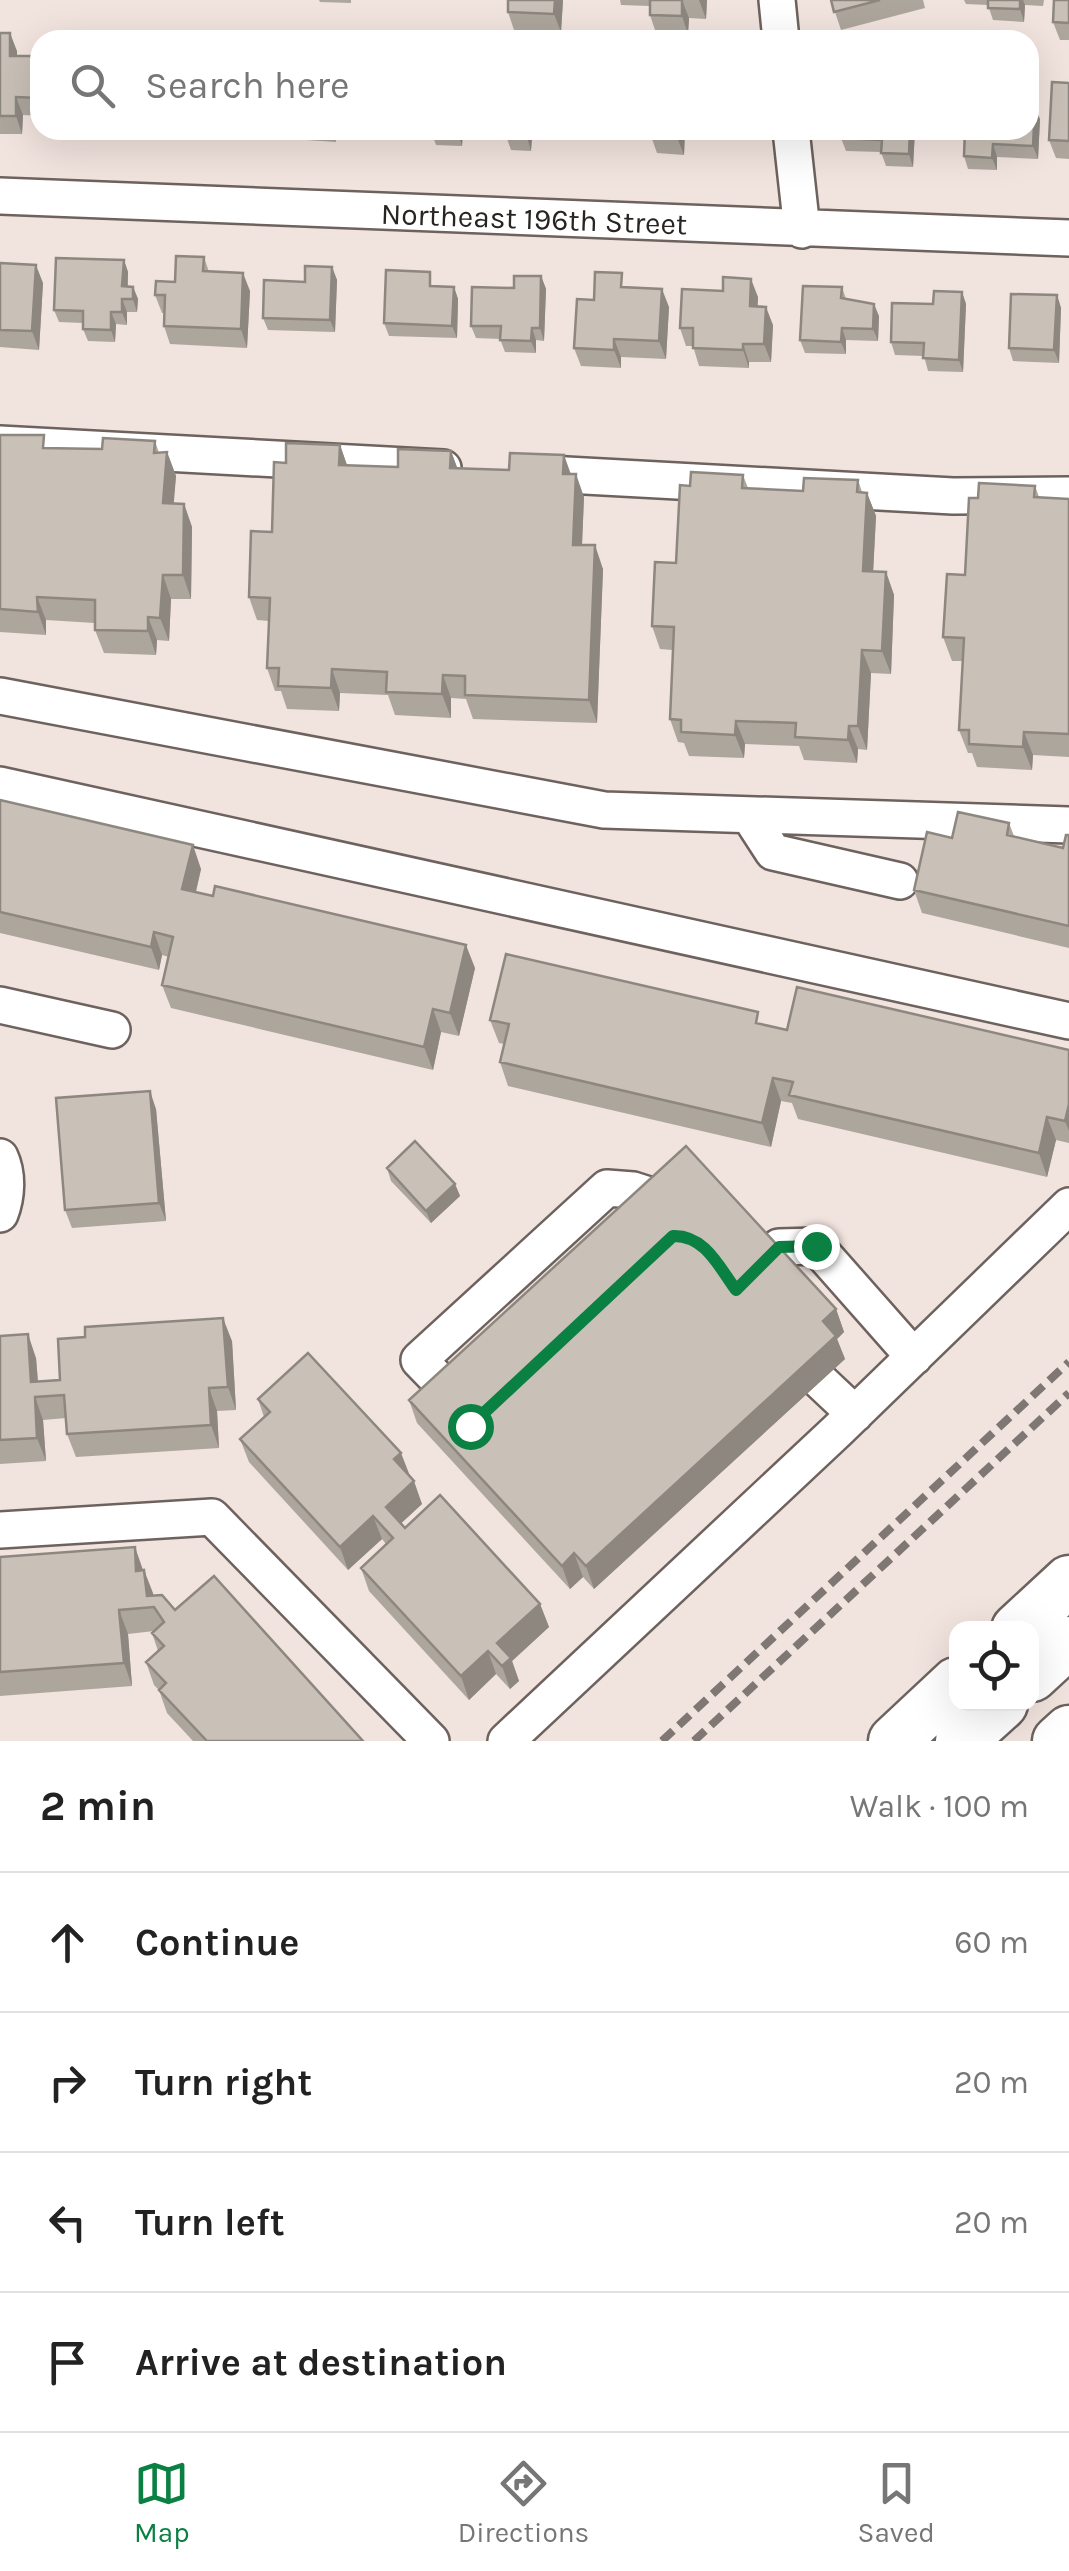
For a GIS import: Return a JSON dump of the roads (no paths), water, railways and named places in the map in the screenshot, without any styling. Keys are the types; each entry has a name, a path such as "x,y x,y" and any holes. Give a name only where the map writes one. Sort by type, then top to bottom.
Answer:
{"highway":[{"path":"1024,1621 1069,1580"},
{"path":"1039,1637 1069,1608"},
{"path":"1039,1670 1069,1642"},
{"path":"894,1741 949,1690"},
{"path":"930,1741 962,1711"},
{"path":"961,1741 994,1711"},
{"path":"1058,1741 1069,1731"}],"street":[{"path":"777,0 780,30"},
{"path":"792,140 802,230"},
{"name":"Northeast 196th Street","path":"0,196 1069,238"},
{"path":"0,444 953,496 1069,495"},
{"path":"0,696 604,810 1069,824"},
{"path":"0,785 1069,1021"},
{"path":"749,815 773,852 900,881"},
{"path":"0,1004 112,1030"},
{"path":"0,1156 6,1200 0,1214"},
{"path":"450,1393 419,1360 607,1188 632,1190 661,1200"},
{"path":"506,1741 855,1414 1069,1206"},
{"path":"736,1290 779,1247 816,1246 914,1357"},
{"path":"713,1259 736,1290 764,1316"},
{"path":"820,1382 855,1414"},
{"path":"0,1530 212,1517 431,1741"}],"railway":[{"path":"662,1741 1069,1362"},
{"path":"694,1741 1069,1393"}]}
